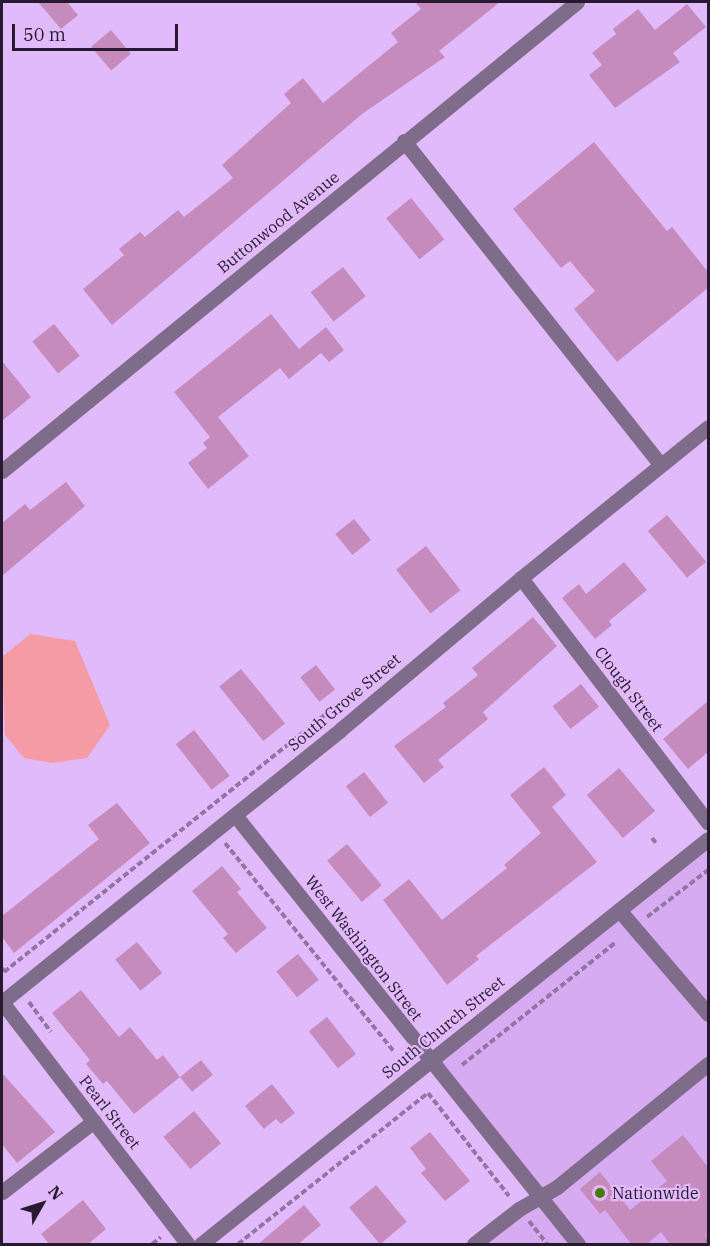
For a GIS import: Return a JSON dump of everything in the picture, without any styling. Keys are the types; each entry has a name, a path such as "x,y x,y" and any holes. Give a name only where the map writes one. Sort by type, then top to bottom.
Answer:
{"street":[{"name":"Buttonwood Avenue","path":"2,471 577,2"},
{"path":"404,141 660,464"},
{"name":"South Grove Street","path":"2,1002 235,815 521,578 708,427"},
{"name":"Clough Street","path":"521,578 708,823"},
{"name":"West Washington Street","path":"235,815 578,1245"},
{"name":"South Church Street","path":"201,1245 708,839"},
{"path":"619,910 708,1014"},
{"name":"Pearl Street","path":"2,1002 188,1245"},
{"path":"474,1245 518,1208 557,1187 708,1064"},
{"path":"2,1192 94,1121"}],"path":[{"path":"2,968 4,972 346,698"},
{"path":"652,838 656,843"},
{"path":"224,841 394,1052"},
{"path":"641,922 708,870"},
{"path":"462,1065 616,942"},
{"path":"238,1245 428,1093 547,1245"},
{"path":"152,1245 163,1236"}],"shaded area":[{"path":"30,634 75,641 110,725 87,758 52,763 24,758 5,735 2,657"},
{"path":"708,839 708,1244 474,1244 538,1196 430,1060"}],"building":[{"path":"38,2 67,2 78,15 61,29"},
{"path":"415,2 500,2 439,51 445,57 362,114 112,325 83,289 124,255 119,249 140,232 145,237 178,210 184,217 233,178 222,165 291,103 284,94 303,78 323,103 398,42 391,33 421,9"},
{"path":"687,4 706,27 673,53 680,62 615,108 589,75 602,65 592,53 616,34 613,29 638,9 655,30"},
{"path":"111,30 131,54 111,70 91,47"},
{"path":"594,142 667,231 672,227 708,272 708,288 617,362 574,309 595,291 570,261 561,268 513,209"},
{"path":"411,198 444,239 419,259 386,218"},
{"path":"343,267 366,296 333,321 311,292"},
{"path":"271,314 299,349 326,327 344,350 329,362 321,353 289,379 280,368 218,417 249,456 208,489 188,463 207,448 203,443 210,437 174,392"},
{"path":"54,324 80,356 58,373 32,342"},
{"path":"2,361 31,397 2,421"},
{"path":"66,482 85,506 2,576 2,523 25,504 30,510"},
{"path":"667,515 706,562 687,578 648,531"},
{"path":"354,519 371,540 352,555 335,534"},
{"path":"426,546 460,590 431,614 396,569"},
{"path":"624,562 647,590 609,621 612,625 595,639 562,598 579,584 586,594"},
{"path":"533,617 557,646 483,712 488,719 438,760 444,767 424,783 394,746 446,707 443,703 478,675 472,668"},
{"path":"316,665 335,689 319,702 300,677"},
{"path":"241,669 285,723 263,741 219,687"},
{"path":"581,684 599,707 570,729 553,706"},
{"path":"708,701 708,752 688,769 663,739"},
{"path":"194,730 230,776 212,790 176,744"},
{"path":"544,767 566,795 552,807 597,862 476,956 479,959 447,985 383,900 409,879 442,920 507,868 504,865 541,833 510,795"},
{"path":"619,768 655,811 623,838 587,795"},
{"path":"364,772 388,803 370,817 346,786"},
{"path":"117,803 150,843 14,953 2,937 2,916 99,839 88,825"},
{"path":"347,844 382,885 362,902 327,861"},
{"path":"222,866 241,889 237,892 267,928 236,953 223,938 228,934 192,891"},
{"path":"137,942 162,973 140,991 115,960"},
{"path":"298,954 319,980 297,997 276,972"},
{"path":"81,990 119,1037 130,1027 157,1060 163,1055 180,1077 134,1114 107,1081 103,1084 86,1064 90,1060 52,1013"},
{"path":"327,1017 356,1054 338,1068 309,1031"},
{"path":"201,1060 213,1075 192,1092 180,1077"},
{"path":"2,1073 55,1132 17,1163 2,1144"},
{"path":"272,1084 295,1113 281,1124 276,1119 264,1129 245,1106"},
{"path":"194,1111 221,1143 190,1169 163,1137"},
{"path":"430,1132 470,1181 445,1201 421,1173 426,1169 410,1148"},
{"path":"683,1135 708,1167 708,1245 671,1245 661,1232 646,1245 632,1245 605,1210 600,1214 580,1189 600,1172 630,1210 667,1181 651,1161"},
{"path":"376,1185 407,1222 380,1244 349,1207"},
{"path":"83,1200 106,1229 87,1245 50,1245 41,1234"},
{"path":"304,1205 321,1225 297,1245 257,1245"}],"place":[{"name":"Nationwide","path":"600,1193"}]}
